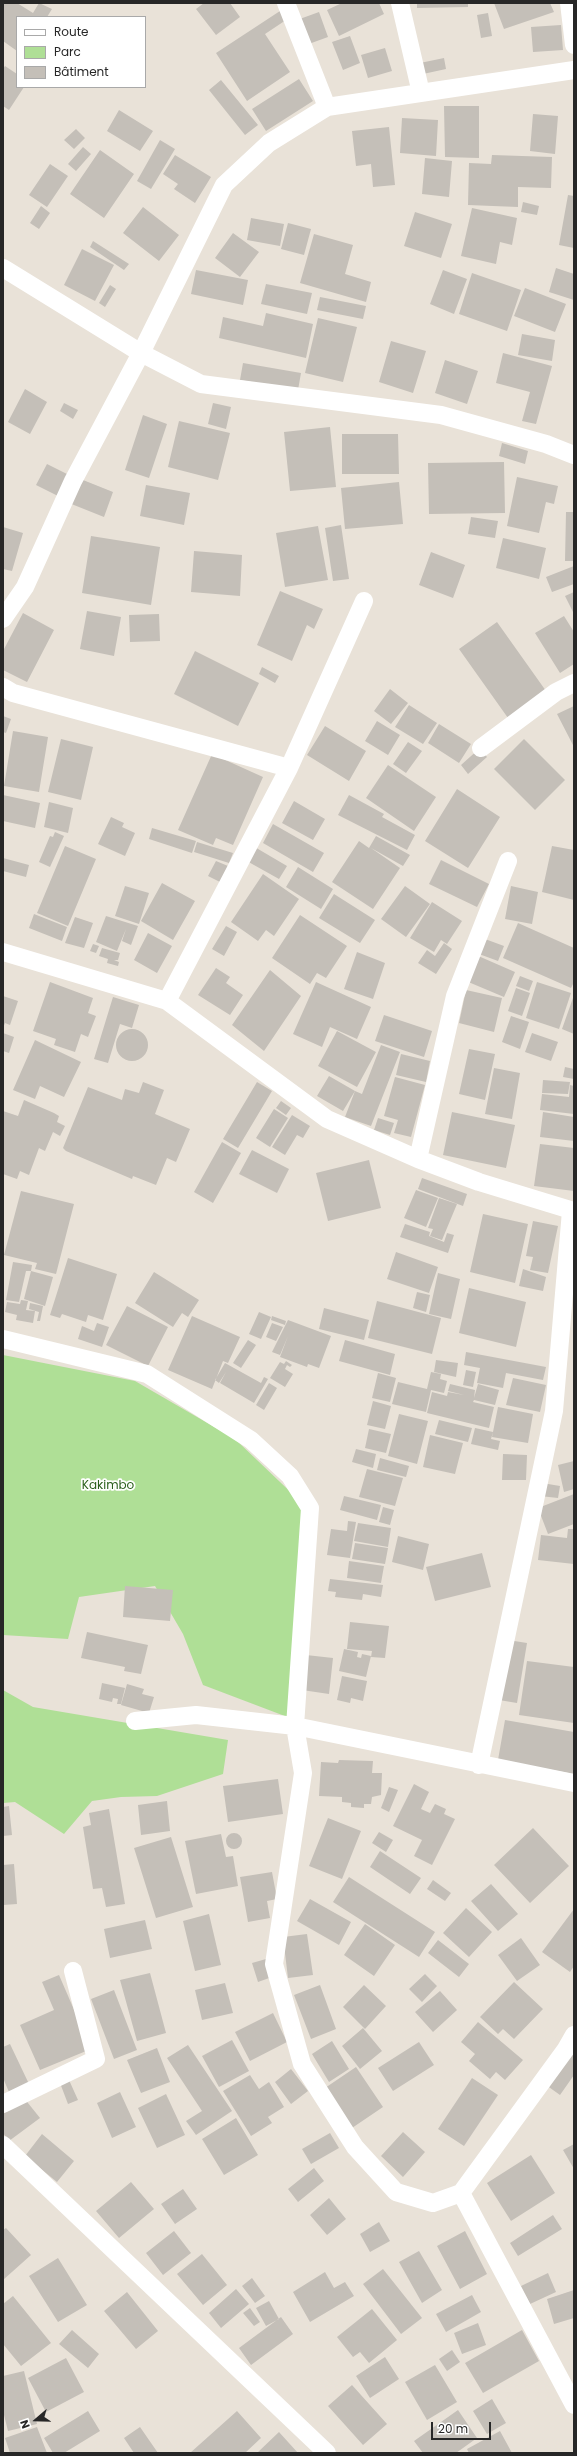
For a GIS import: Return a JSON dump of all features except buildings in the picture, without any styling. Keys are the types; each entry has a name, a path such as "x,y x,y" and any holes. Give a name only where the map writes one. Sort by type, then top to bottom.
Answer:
{"street":[{"path":"286,3 327,107"},
{"path":"400,3 421,93"},
{"path":"569,3 574,44"},
{"path":"3,619 25,587 73,481 141,353 224,185 269,143 327,107 574,70"},
{"path":"3,268 141,353 201,384 441,415 546,444 574,455"},
{"path":"167,1001 289,768 364,601"},
{"path":"481,748 556,692 574,683"},
{"path":"3,687 13,693 289,768"},
{"path":"418,1159 455,996 508,861"},
{"path":"3,952 167,1001 327,1119 418,1159 480,1182 573,1211 554,1411 479,1765"},
{"path":"3,1339 147,1374 251,1440 290,1476 310,1508 295,1726 303,1773 274,1964 302,2064 355,2147 396,2192 433,2203 461,2193 566,2049 574,2035"},
{"path":"135,1721 196,1715 295,1726 479,1765 574,1783"},
{"path":"3,2104 96,2059 73,1971"},
{"path":"3,2145 327,2453"},
{"path":"461,2193 574,2405"}],"green space":[{"name":"Kakimbo","path":"3,1355 135,1381 235,1439 302,1503 290,1718 203,1685 183,1634 155,1586 79,1597 68,1639 3,1635"},
{"path":"3,1690 33,1707 228,1740 223,1774 157,1796 121,1797 92,1801 64,1834 15,1802 3,1803"}]}
